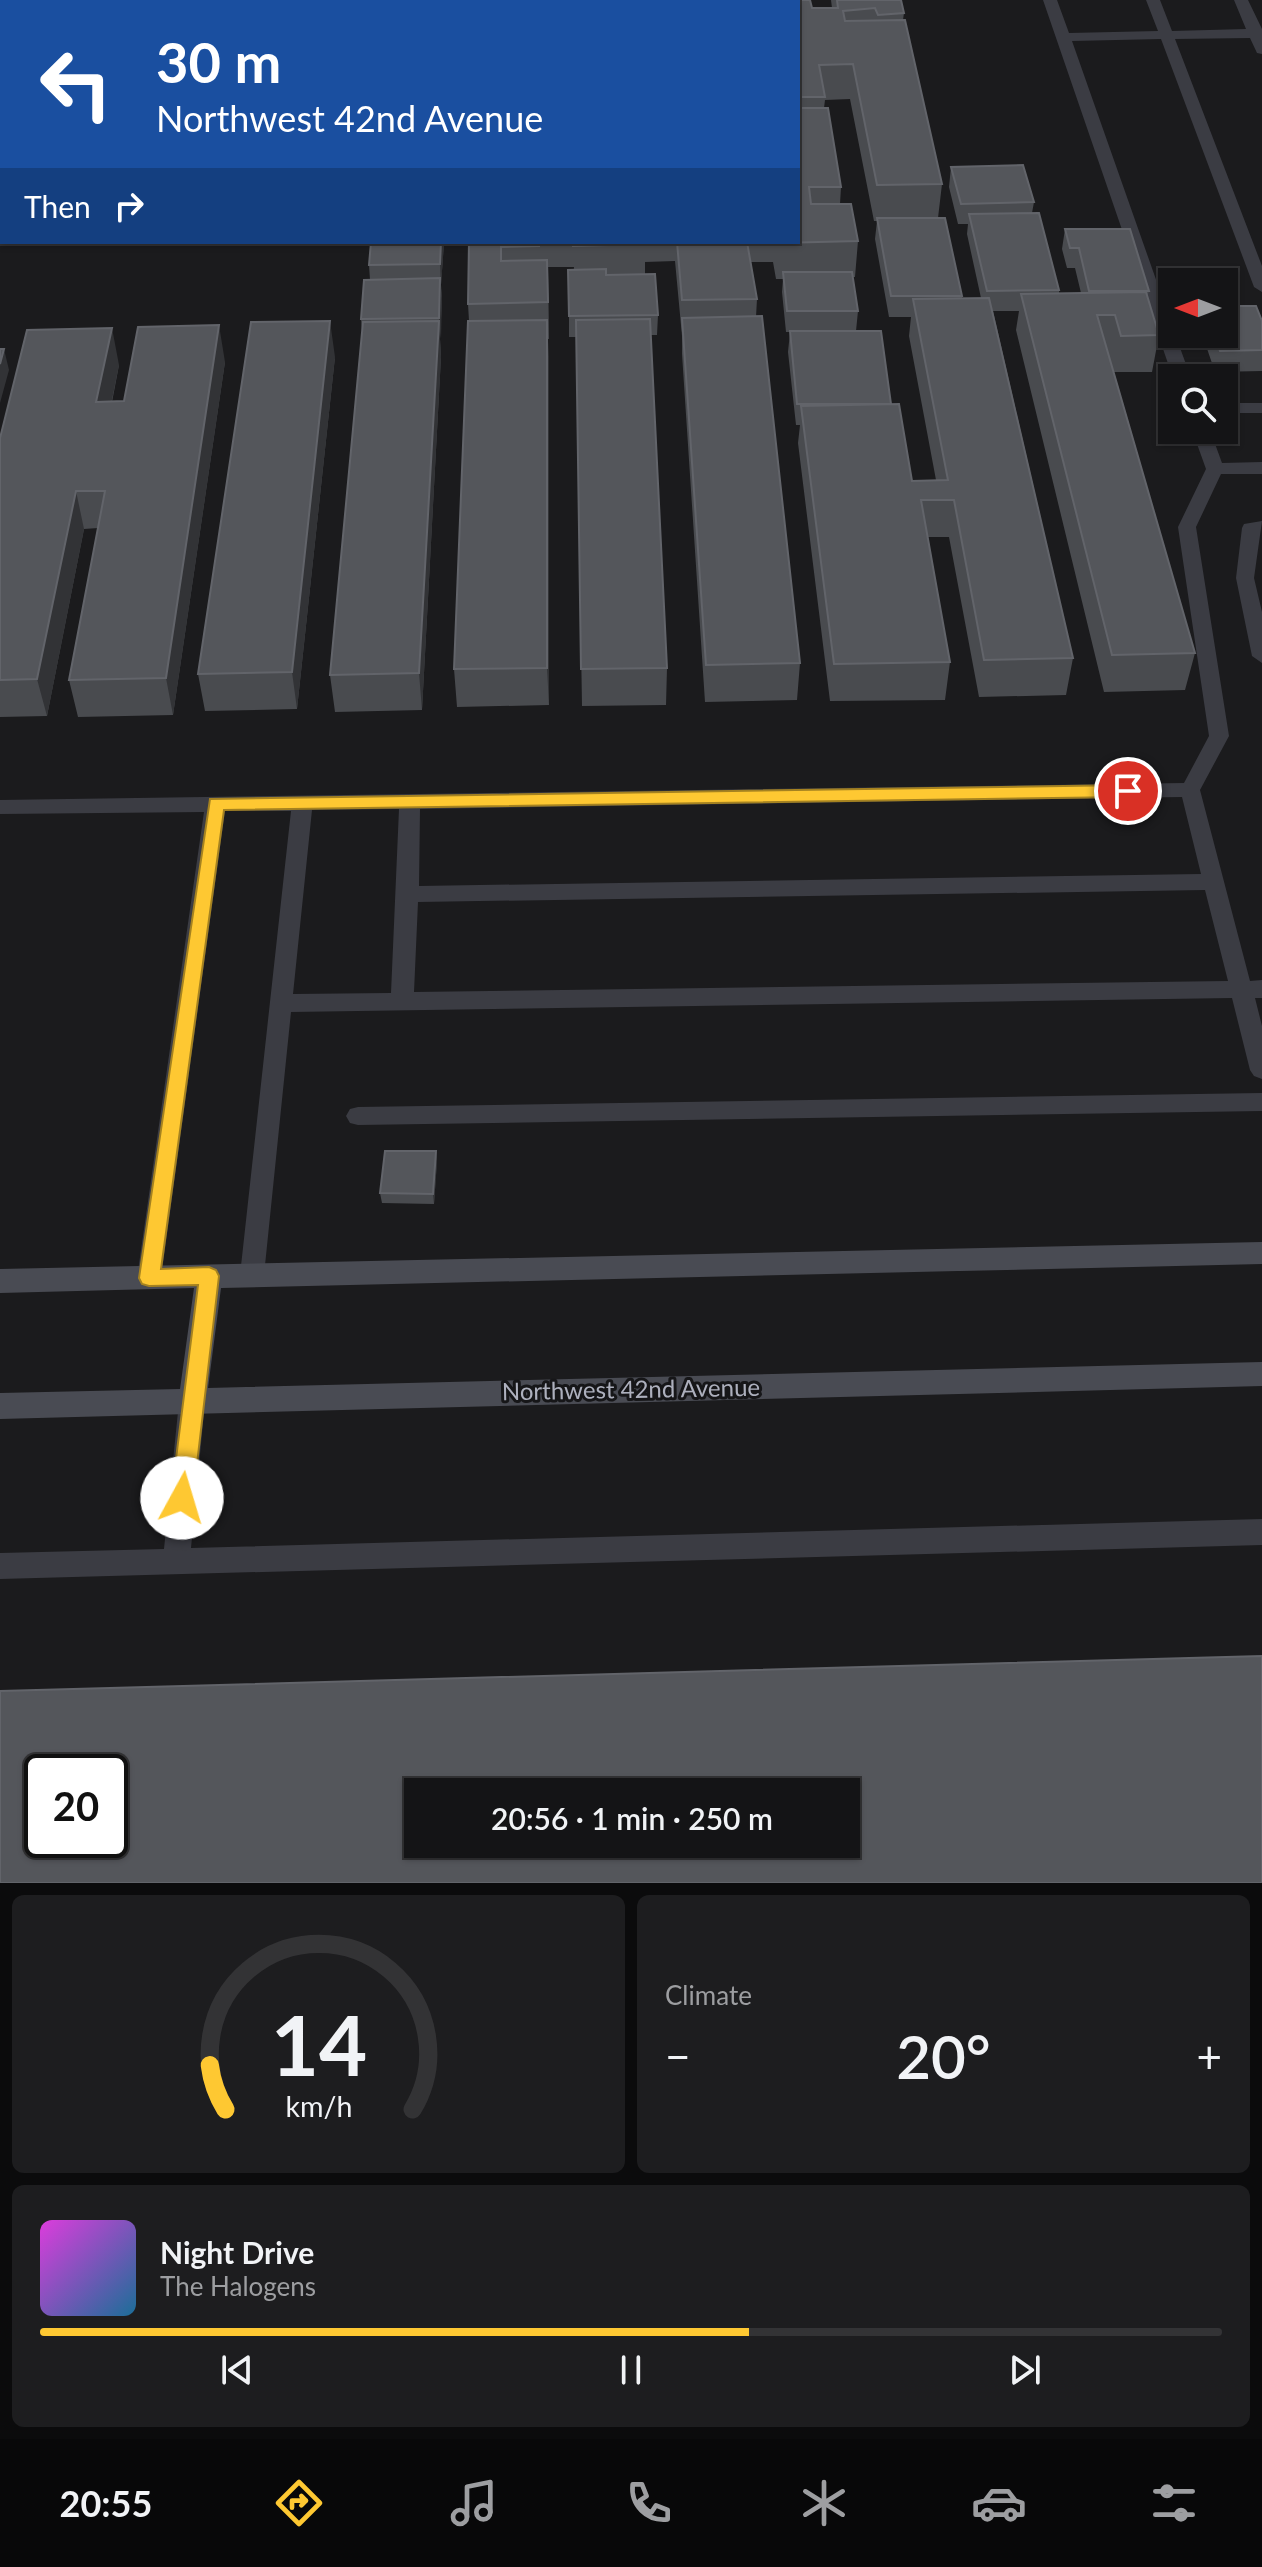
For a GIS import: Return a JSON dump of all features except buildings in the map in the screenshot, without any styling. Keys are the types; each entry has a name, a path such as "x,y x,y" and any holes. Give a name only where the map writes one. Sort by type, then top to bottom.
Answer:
{"main road":[{"path":"0,1281 1262,1253"},
{"path":"192,1402 209,1276"},
{"name":"Northwest 42nd Avenue","path":"0,1406 1262,1374"}],"lane":[{"path":"1050,0 1177,364"},
{"path":"1153,0 1262,287"},
{"path":"1241,0 1258,33 1262,50"},
{"path":"1063,37 1258,33"},
{"path":"1238,408 1262,408"},
{"path":"1206,444 1215,469 1187,527 1219,736 1190,790 1214,882 1251,988 1262,1070"},
{"path":"1215,469 1262,468"},
{"path":"1262,527 1251,528 1245,578 1262,656"},
{"path":"0,807 1190,790"},
{"path":"402,1001 410,801"},
{"path":"252,1275 302,803"},
{"path":"149,1278 216,804"},
{"path":"408,894 1214,882"},
{"path":"281,1003 1251,988"},
{"path":"358,1116 1262,1102"},
{"path":"176,1561 192,1402"},
{"path":"0,1566 1262,1532"}],"route":[{"path":"182,1498 209,1276 149,1278 216,804 1128,791"}]}
